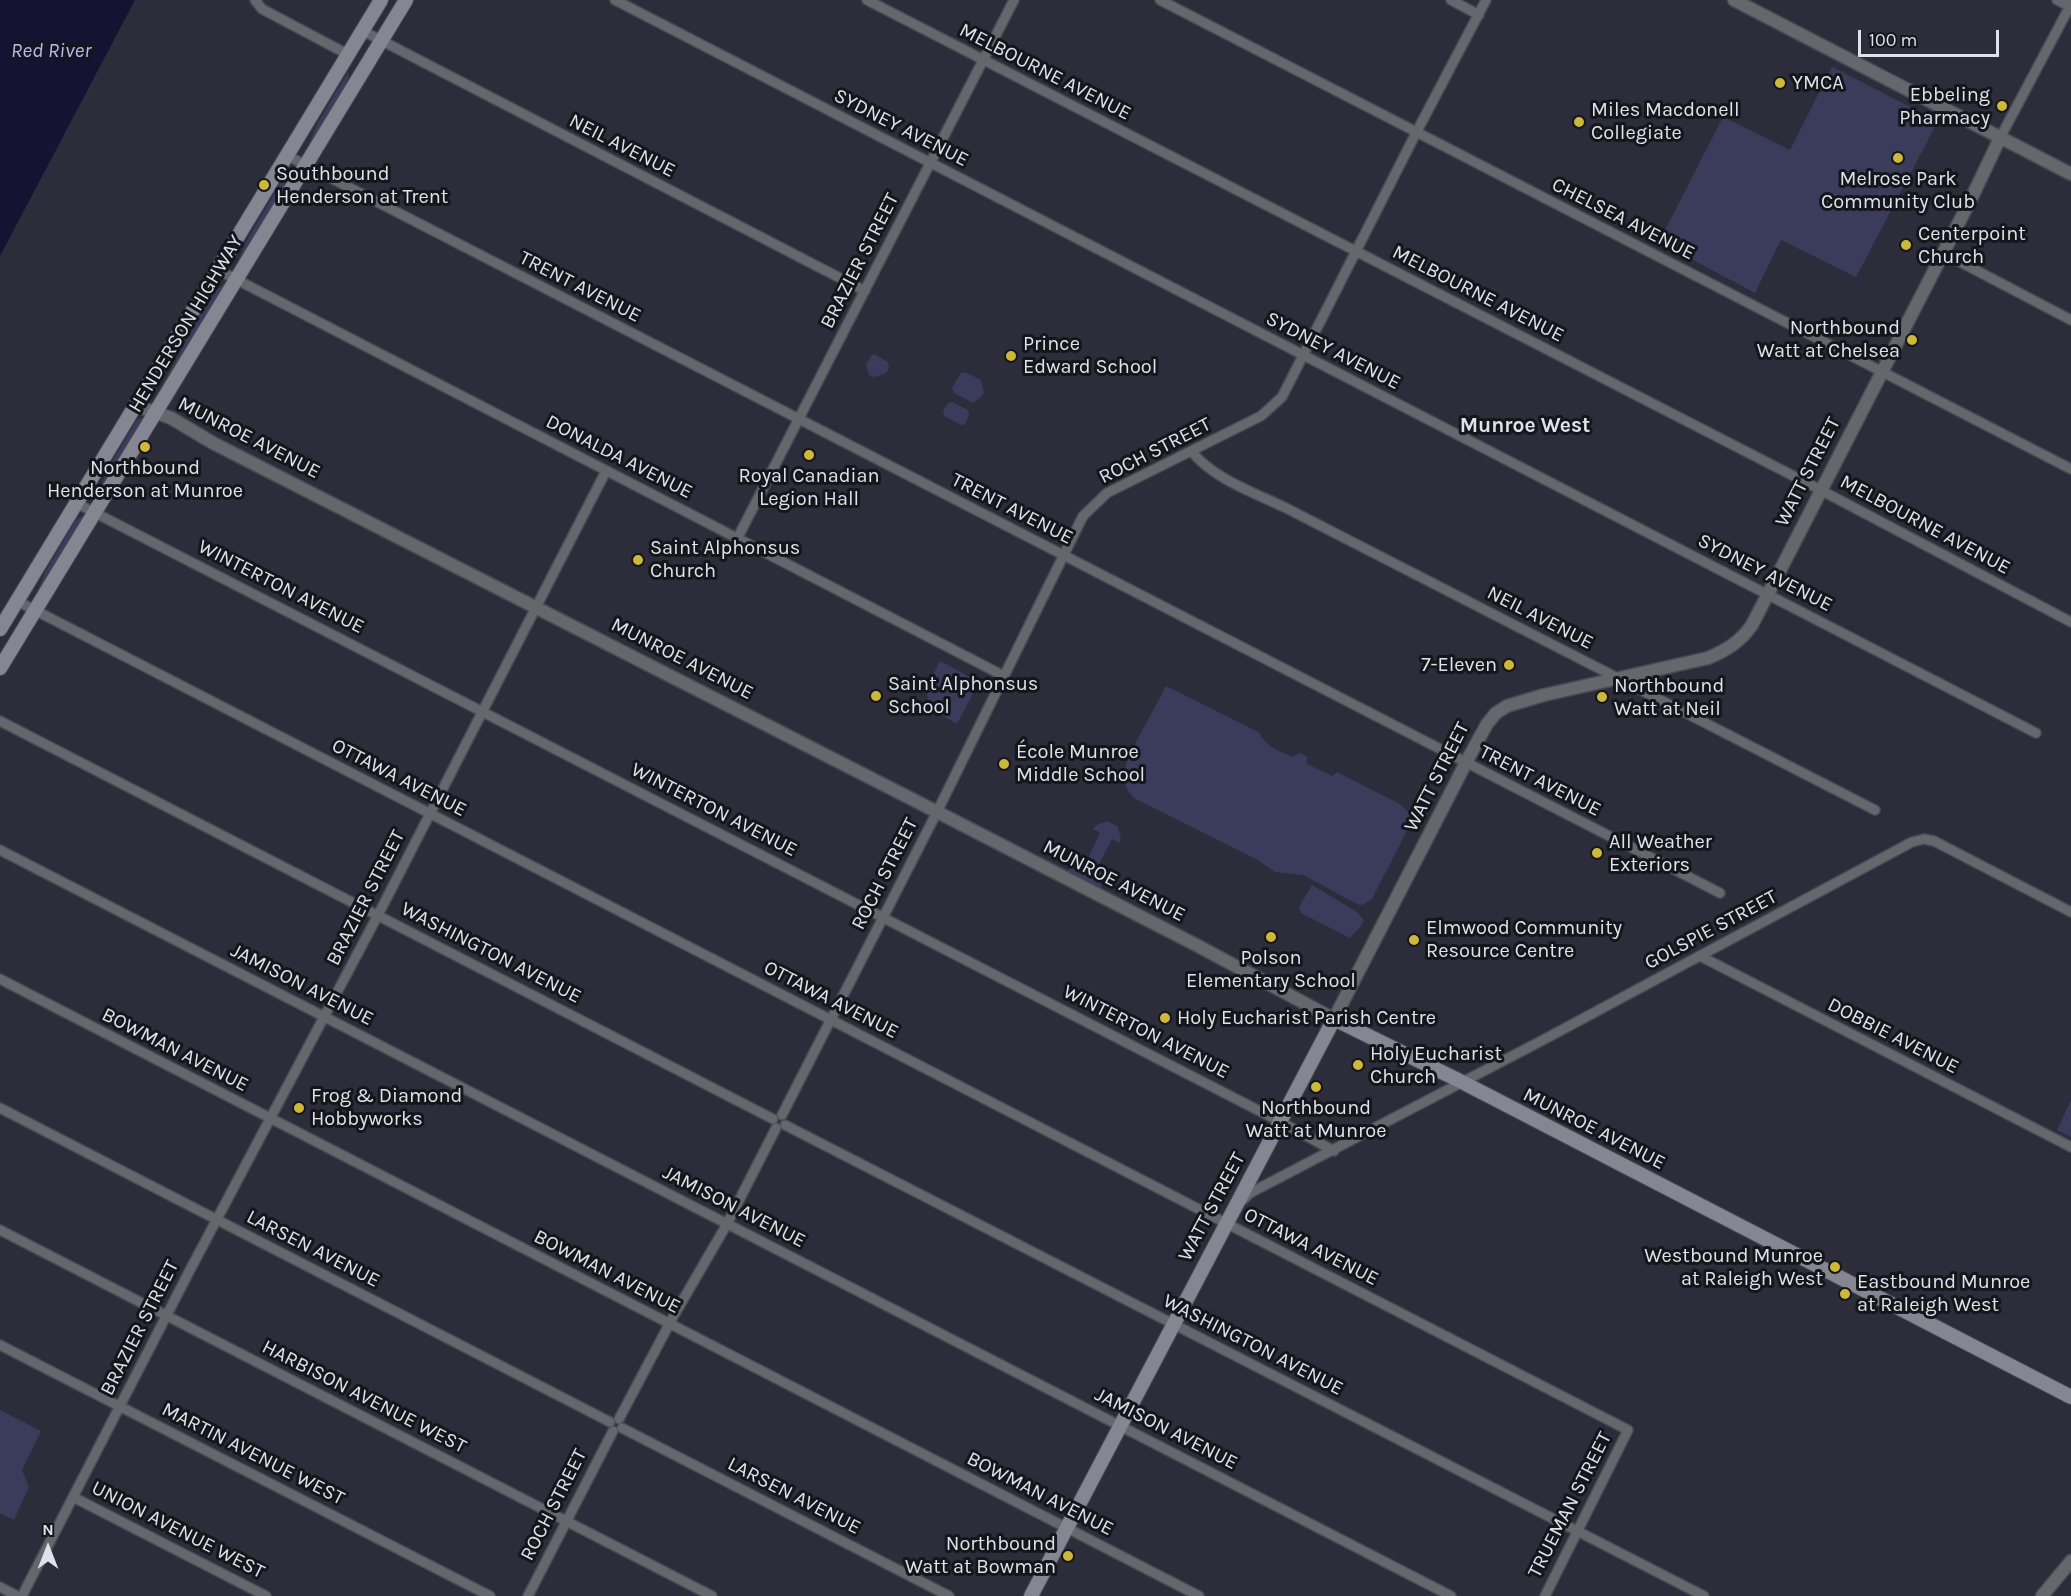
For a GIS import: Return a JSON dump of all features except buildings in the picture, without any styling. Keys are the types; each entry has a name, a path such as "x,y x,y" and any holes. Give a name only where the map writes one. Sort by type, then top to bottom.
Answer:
{"main road":[{"name":"HENDERSON HIGHWAY","path":"0,629 381,0"},
{"name":"HENDERSON HIGHWAY","path":"0,668 406,0"},
{"path":"349,55 366,66"},
{"name":"MUNROE AVENUE","path":"1334,1018 2071,1397"},
{"name":"WATT STREET","path":"1031,1596 1334,1018"}],"street":[{"path":"255,0 262,9 349,55"},
{"name":"SYDNEY AVENUE","path":"615,0 2036,734"},
{"name":"MELBOURNE AVENUE","path":"867,0 2071,622"},
{"name":"BRAZIER STREET","path":"738,537 1014,0"},
{"name":"CHELSEA AVENUE","path":"1160,0 2071,469"},
{"path":"1451,0 1479,15"},
{"name":"ROCH STREET","path":"528,1596 669,1324 727,1224 937,812 1083,516 1107,494 1261,416 1282,397 1486,0"},
{"path":"1734,0 2071,174"},
{"path":"2057,0 2071,6"},
{"name":"WATT STREET","path":"1334,1018 1466,763 1487,724 1496,713 1507,706 1544,695 1708,658 1728,650 1744,636 1752,625 1943,254 2000,138 2071,6"},
{"name":"NEIL AVENUE","path":"363,31 380,42 865,291"},
{"name":"TRENT AVENUE","path":"288,156 1720,893"},
{"path":"1943,254 2071,320"},
{"name":"DONALDA AVENUE","path":"218,270 1004,676"},
{"name":"MUNROE AVENUE","path":"137,406 171,418 223,448 536,606 1334,1018"},
{"name":"NEIL AVENUE","path":"1192,452 1200,463 1225,478 1875,810"},
{"name":"BRAZIER STREET","path":"22,1596 378,915 606,471"},
{"name":"WINTERTON AVENUE","path":"76,503 1334,1151"},
{"name":"OTTAWA AVENUE","path":"17,601 1628,1430"},
{"name":"WASHINGTON AVENUE","path":"0,721 1704,1596"},
{"name":"GOLSPIE STREET","path":"1233,1210 1250,1193 1334,1151 1912,842 1924,839 1934,841 2071,912"},
{"name":"JAMISON AVENUE","path":"0,850 1451,1596"},
{"name":"DOBBIE AVENUE","path":"1700,956 2071,1147"},
{"name":"BOWMAN AVENUE","path":"0,979 1198,1596"},
{"name":"LARSEN AVENUE","path":"0,1108 949,1596"},
{"name":"HARBISON AVENUE WEST","path":"0,1230 712,1596"},
{"name":"MARTIN AVENUE WEST","path":"0,1345 490,1596"},
{"name":"TRUEMAN STREET","path":"1545,1596 1628,1430"},
{"name":"UNION AVENUE WEST","path":"73,1497 266,1596"},
{"path":"2042,1596 2071,1560"},
{"path":"0,1587 17,1596"}],"shaded area":[{"path":"1832,67 1938,121 1856,277 1781,240 1755,293 1659,242 1723,117 1790,150"},
{"path":"348,72 349,77 337,104 306,151 317,124"},
{"path":"296,168 237,265 246,242 284,177"},
{"path":"227,282 161,394 158,393 200,315 217,289"},
{"path":"874,354 888,362 889,369 886,373 874,377 869,375 866,365"},
{"path":"965,372 981,380 984,392 973,403 954,393 952,388 960,374"},
{"path":"952,402 968,410 969,415 965,424 961,425 944,416 943,412 947,404"},
{"path":"145,417 96,497 109,467 135,423 138,419"},
{"path":"84,515 86,517 36,597 45,572 77,519"},
{"path":"940,661 979,682 957,724 936,711 928,698 930,683"},
{"path":"1166,686 1260,733 1265,742 1278,751 1293,757 1299,753 1307,757 1307,764 1332,776 1337,772 1398,803 1409,812 1411,823 1372,899 1362,905 1357,904 1303,875 1275,872 1256,859 1134,798 1129,793 1125,783 1126,765"},
{"path":"1107,821 1117,826 1121,837 1119,843 1112,839 1098,866 1106,870 1101,882 1102,891 1064,872 1074,866 1079,856 1087,860 1100,833 1093,829"},
{"path":"1312,885 1357,912 1364,920 1350,938 1301,913 1299,907"},
{"path":"2071,1100 2071,1137 2057,1130"},
{"path":"0,1410 41,1431 22,1470 29,1487 14,1520 0,1513"}],"water":[{"name":"Red River","path":"0,0 135,0 0,256"}],"place":[{"name":"YMCA","path":"1780,83"},
{"name":"Ebbeling Pharmacy","path":"2002,106"},
{"name":"Miles Macdonell Collegiate","path":"1579,122"},
{"name":"Melrose Park Community Club","path":"1898,158"},
{"name":"Southbound Henderson at Trent","path":"264,185"},
{"name":"Centerpoint Church","path":"1906,245"},
{"name":"Northbound Watt at Chelsea","path":"1912,340"},
{"name":"Prince Edward School","path":"1011,356"},
{"name":"Northbound Henderson at Munroe","path":"145,447"},
{"name":"Royal Canadian Legion Hall","path":"809,455"},
{"name":"Saint Alphonsus Church","path":"638,560"},
{"name":"7-Eleven","path":"1509,665"},
{"name":"Saint Alphonsus School","path":"876,696"},
{"name":"Northbound Watt at Neil","path":"1602,697"},
{"name":"École Munroe Middle School","path":"1004,764"},
{"name":"All Weather Exteriors","path":"1597,853"},
{"name":"Polson Elementary School","path":"1271,937"},
{"name":"Elmwood Community Resource Centre","path":"1414,940"},
{"name":"Holy Eucharist Parish Centre","path":"1165,1018"},
{"name":"Holy Eucharist Church","path":"1358,1065"},
{"name":"Northbound Watt at Munroe","path":"1316,1087"},
{"name":"Frog & Diamond Hobbyworks","path":"299,1108"},
{"name":"Westbound Munroe at Raleigh West","path":"1835,1267"},
{"name":"Eastbound Munroe at Raleigh West","path":"1845,1294"},
{"name":"Northbound Watt at Bowman","path":"1068,1556"}],"district":[{"name":"Munroe West","path":"1525,426"}]}
